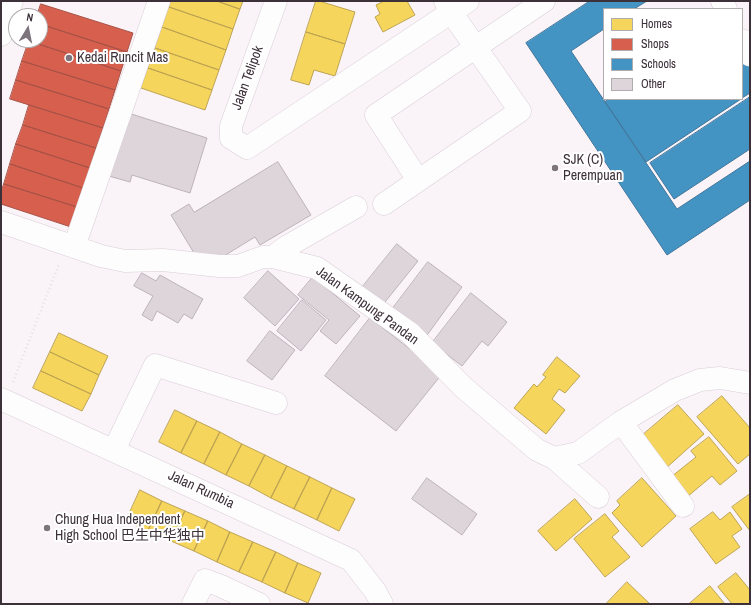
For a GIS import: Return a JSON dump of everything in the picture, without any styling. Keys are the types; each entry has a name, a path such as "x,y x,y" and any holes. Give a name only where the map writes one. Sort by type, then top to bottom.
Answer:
{"street":[{"path":"1,34 12,1"},
{"path":"71,246 159,1"},
{"name":"Jalan Telipok","path":"276,1 231,126 232,138 247,148 455,5"},
{"path":"418,180 376,115 544,1"},
{"path":"384,204 520,112 475,47 455,5"},
{"path":"743,42 750,55"},
{"path":"273,257 286,247 356,207"},
{"name":"Jalan Kampung Pandan","path":"1,222 101,256 125,261 163,260 219,266 238,266 263,257 273,257 317,268 410,333 463,387 537,450 554,458 598,497"},
{"path":"114,450 155,365 276,404"},
{"path":"554,458 578,453 621,422 675,390 700,380 720,378 750,383"},
{"name":"Jalan Rumbia","path":"3,400 351,560 375,591 382,604"},
{"path":"621,422 683,506"},
{"path":"193,604 205,580 259,604"}],"path":[{"path":"3,400 71,246"}],"building: Homes":[{"path":"171,1 217,1 240,9 233,29 169,7"},
{"path":"217,1 243,1 240,9"},
{"path":"316,1 355,12 345,44 306,32"},
{"path":"382,1 407,1 415,15 383,32 375,17 380,14 376,5"},
{"path":"169,7 233,29 226,50 162,27"},
{"path":"162,27 226,50 219,70 155,48"},
{"path":"306,32 345,44 335,76 314,70 309,85 291,80"},
{"path":"155,48 219,70 212,90 148,68"},
{"path":"148,68 212,90 205,110 141,88"},
{"path":"59,333 108,356 99,375 50,352"},
{"path":"50,352 99,375 91,394 41,371"},
{"path":"557,357 580,376 565,393 559,389 552,399 565,410 546,434 514,408 534,384 537,387 546,377 543,375"},
{"path":"41,371 91,394 82,411 33,388"},
{"path":"722,396 750,428 750,454 738,464 697,417"},
{"path":"678,405 704,434 665,469 638,439"},
{"path":"175,410 197,421 181,453 159,442"},
{"path":"197,421 220,432 204,464 181,453"},
{"path":"220,432 242,444 226,475 204,464"},
{"path":"709,437 737,471 720,485 712,476 687,497 671,477 696,457 691,451"},
{"path":"242,444 265,455 249,486 226,475"},
{"path":"265,455 287,466 271,498 249,486"},
{"path":"287,466 310,477 294,509 271,498"},
{"path":"310,477 332,488 317,520 294,509"},
{"path":"642,478 676,516 642,547 612,513 620,505 617,501"},
{"path":"332,488 355,499 339,531 317,520"},
{"path":"140,490 162,501 148,531 126,521"},
{"path":"750,494 750,531 732,507"},
{"path":"575,499 592,519 556,551 538,531"},
{"path":"162,501 185,511 171,541 148,531"},
{"path":"185,511 208,521 194,551 171,541"},
{"path":"713,512 720,520 730,512 742,529 732,536 740,547 716,564 690,529"},
{"path":"605,514 619,531 612,537 630,557 605,577 574,539"},
{"path":"208,521 230,532 217,562 194,551"},
{"path":"230,532 253,542 239,572 217,562"},
{"path":"253,542 276,552 262,582 239,572"},
{"path":"276,552 298,563 285,593 262,582"},
{"path":"298,563 321,573 308,603 285,593"},
{"path":"736,573 750,590 750,604 732,604 718,587"},
{"path":"627,582 650,604 606,604"},
{"path":"710,586 725,604 689,604"}],"building: Shops":[{"path":"41,4 133,33 127,52 48,27 48,8 40,8"},
{"path":"48,27 127,52 121,71 48,47"},
{"path":"48,47 121,71 115,90 22,61 27,48"},
{"path":"22,61 115,90 109,109 16,80"},
{"path":"16,80 109,109 103,128 10,99"},
{"path":"29,105 103,128 96,148 23,125"},
{"path":"23,125 96,148 90,168 16,144"},
{"path":"16,144 90,168 83,188 10,164"},
{"path":"10,164 83,188 77,207 4,184"},
{"path":"4,184 77,207 71,227 1,204 1,192"}],"building: Schools":[{"path":"590,1 647,1 636,8 603,8 603,30 571,51 677,209 750,161 750,200 667,255 526,43"},
{"path":"743,54 750,65 750,93 743,97"},
{"path":"750,97 750,149 674,199 650,163"},
{"path":"608,100 739,100 646,162 605,102"}],"building: Other":[{"path":"125,112 207,138 190,193 132,175 130,182 105,175"},
{"path":"278,162 311,215 260,245 255,237 219,259 197,258 171,215 189,204 194,212"},
{"path":"397,244 418,261 381,307 360,290"},
{"path":"428,262 462,287 425,338 390,312"},
{"path":"268,271 299,299 275,326 244,298"},
{"path":"142,273 156,281 160,275 203,299 192,319 184,314 178,323 157,311 152,321 142,315 153,296 134,286"},
{"path":"313,277 360,316 336,344 320,331 329,320 298,295"},
{"path":"471,293 507,322 488,346 482,341 462,366 432,343"},
{"path":"302,300 326,320 301,351 277,331"},
{"path":"370,318 442,374 396,431 325,376"},
{"path":"270,331 295,350 272,380 247,361"},
{"path":"427,478 477,514 462,535 412,499"}],"place":[{"name":"Kedai Runcit Mas","path":"69,58"},
{"name":"SJK (C) Perempuan","path":"555,168"},
{"name":"Chung Hua Independent High School 巴生中华独中","path":"47,528"}]}
